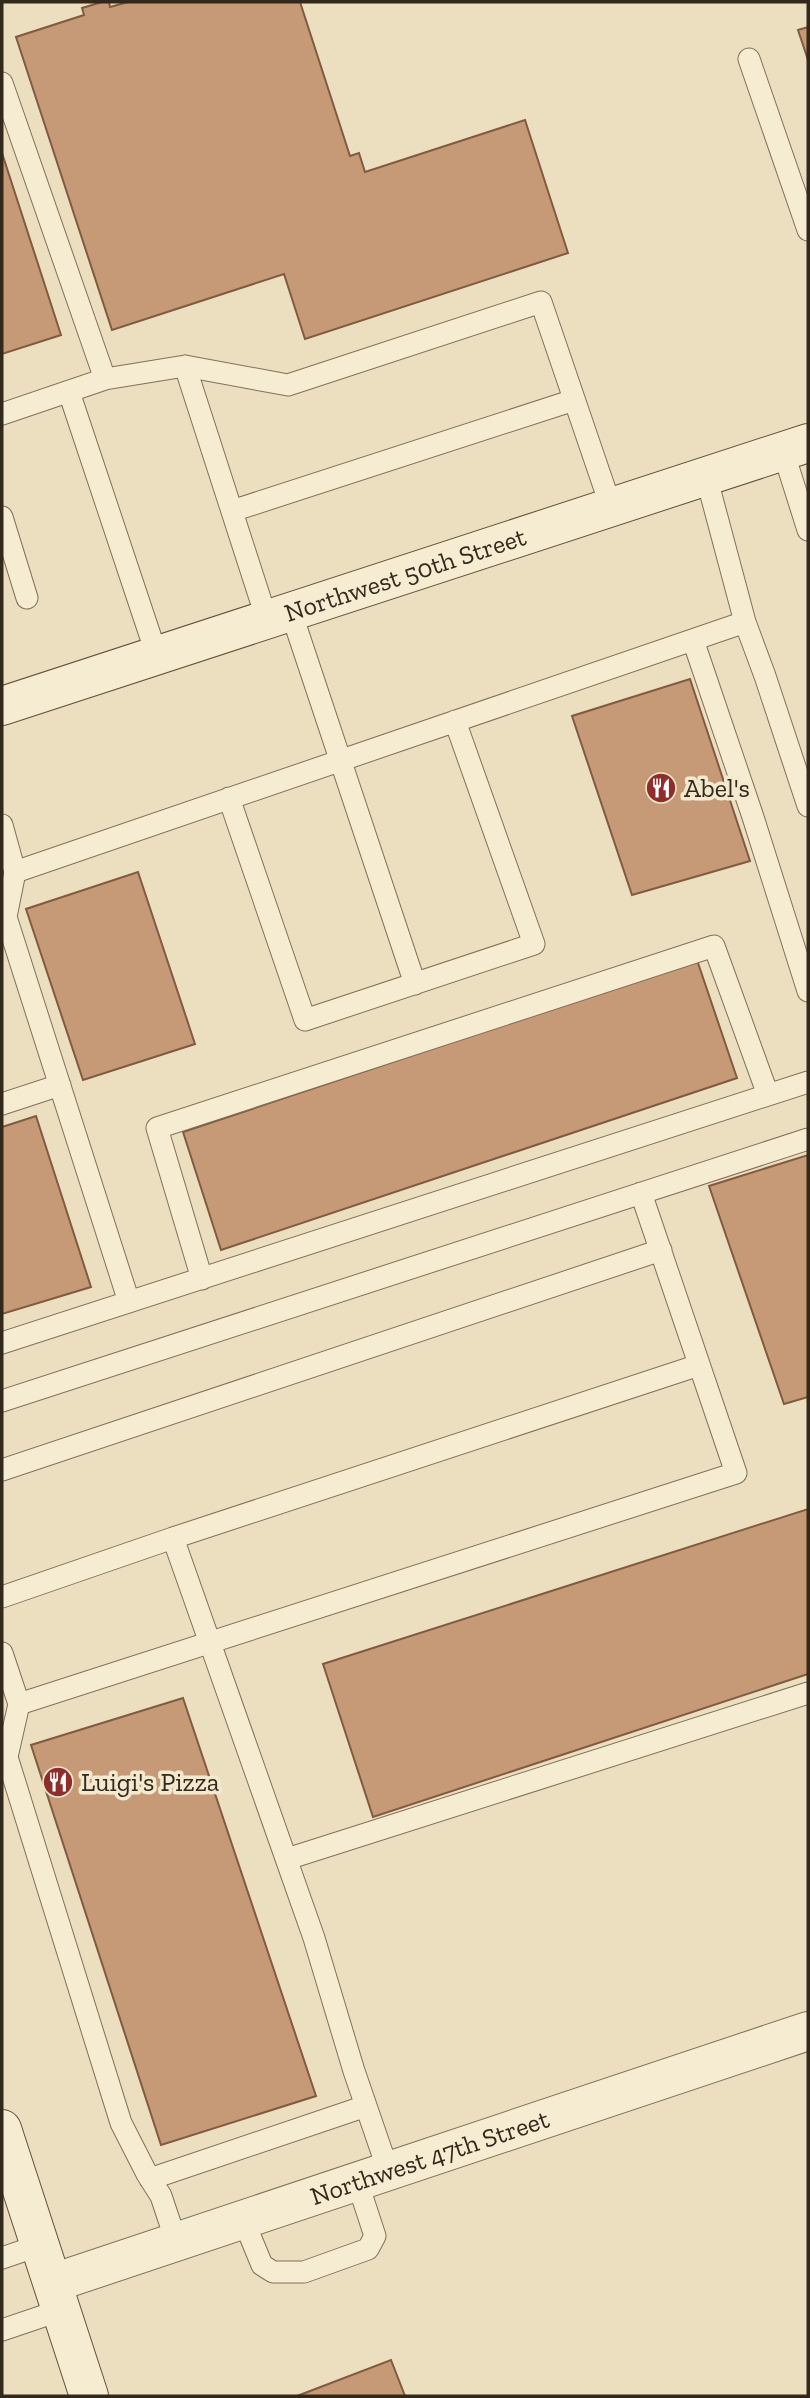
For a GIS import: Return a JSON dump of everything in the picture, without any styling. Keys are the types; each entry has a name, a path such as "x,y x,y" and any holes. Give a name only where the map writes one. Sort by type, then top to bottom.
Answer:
{"main road":[{"name":"Northwest 50th Street","path":"2,706 795,447"},
{"name":"Northwest 47th Street","path":"57,2297 176,2241 808,2031"},
{"path":"5,2148 89,2396"}],"lane":[{"path":"749,59 808,230"},
{"path":"2,83 104,379"},
{"path":"2,414 104,379 185,366 288,385 541,302 611,507"},
{"path":"185,366 232,511 340,761 415,984"},
{"path":"69,392 157,656"},
{"path":"232,511 574,400"},
{"path":"795,447 808,530"},
{"path":"706,476 745,622 808,806"},
{"path":"2,517 27,598"},
{"path":"15,872 745,622"},
{"path":"693,640 808,991"},
{"path":"229,798 305,1020 534,944 454,721"},
{"path":"2,825 15,872 6,917 129,1302"},
{"path":"202,1279 157,1128 714,946 768,1095"},
{"path":"2,1343 808,1082"},
{"path":"2,1104 61,1085"},
{"path":"2,1401 808,1139"},
{"path":"19,1704 736,1474 641,1193"},
{"path":"2,1470 661,1251"},
{"path":"2,1597 699,1365"},
{"path":"173,1538 314,1938 366,2106 375,2236 368,2249 304,2272 273,2272 262,2265 243,2219"},
{"path":"2,1653 19,1704 7,1756 121,2123 161,2196 176,2241"},
{"path":"287,1859 808,1693"},
{"path":"150,2179 366,2106"},
{"path":"2,2258 40,2245"},
{"path":"2,2330 57,2297"}],"building":[{"path":"109,2 110,7 128,2 300,2 350,156 359,153 365,172 525,120 568,253 305,339 284,274 112,330 16,37 84,15 82,8"},
{"path":"808,27 808,60 798,30"},
{"path":"2,153 61,335 2,354"},
{"name":"Abel's","path":"690,679 750,861 632,895 572,716"},
{"path":"138,872 195,1044 83,1080 26,909"},
{"path":"697,960 737,1078 221,1250 183,1132"},
{"path":"36,1116 91,1287 2,1314 2,1127"},
{"path":"808,1155 808,1397 784,1404 709,1186"},
{"path":"808,1509 808,1674 373,1817 323,1664"},
{"path":"183,1698 316,2096 161,2145 31,1745"},
{"path":"391,2360 405,2396 297,2396"}],"place":[{"name":"Abel's","path":"661,788"},
{"name":"Luigi's Pizza","path":"58,1782"}]}
